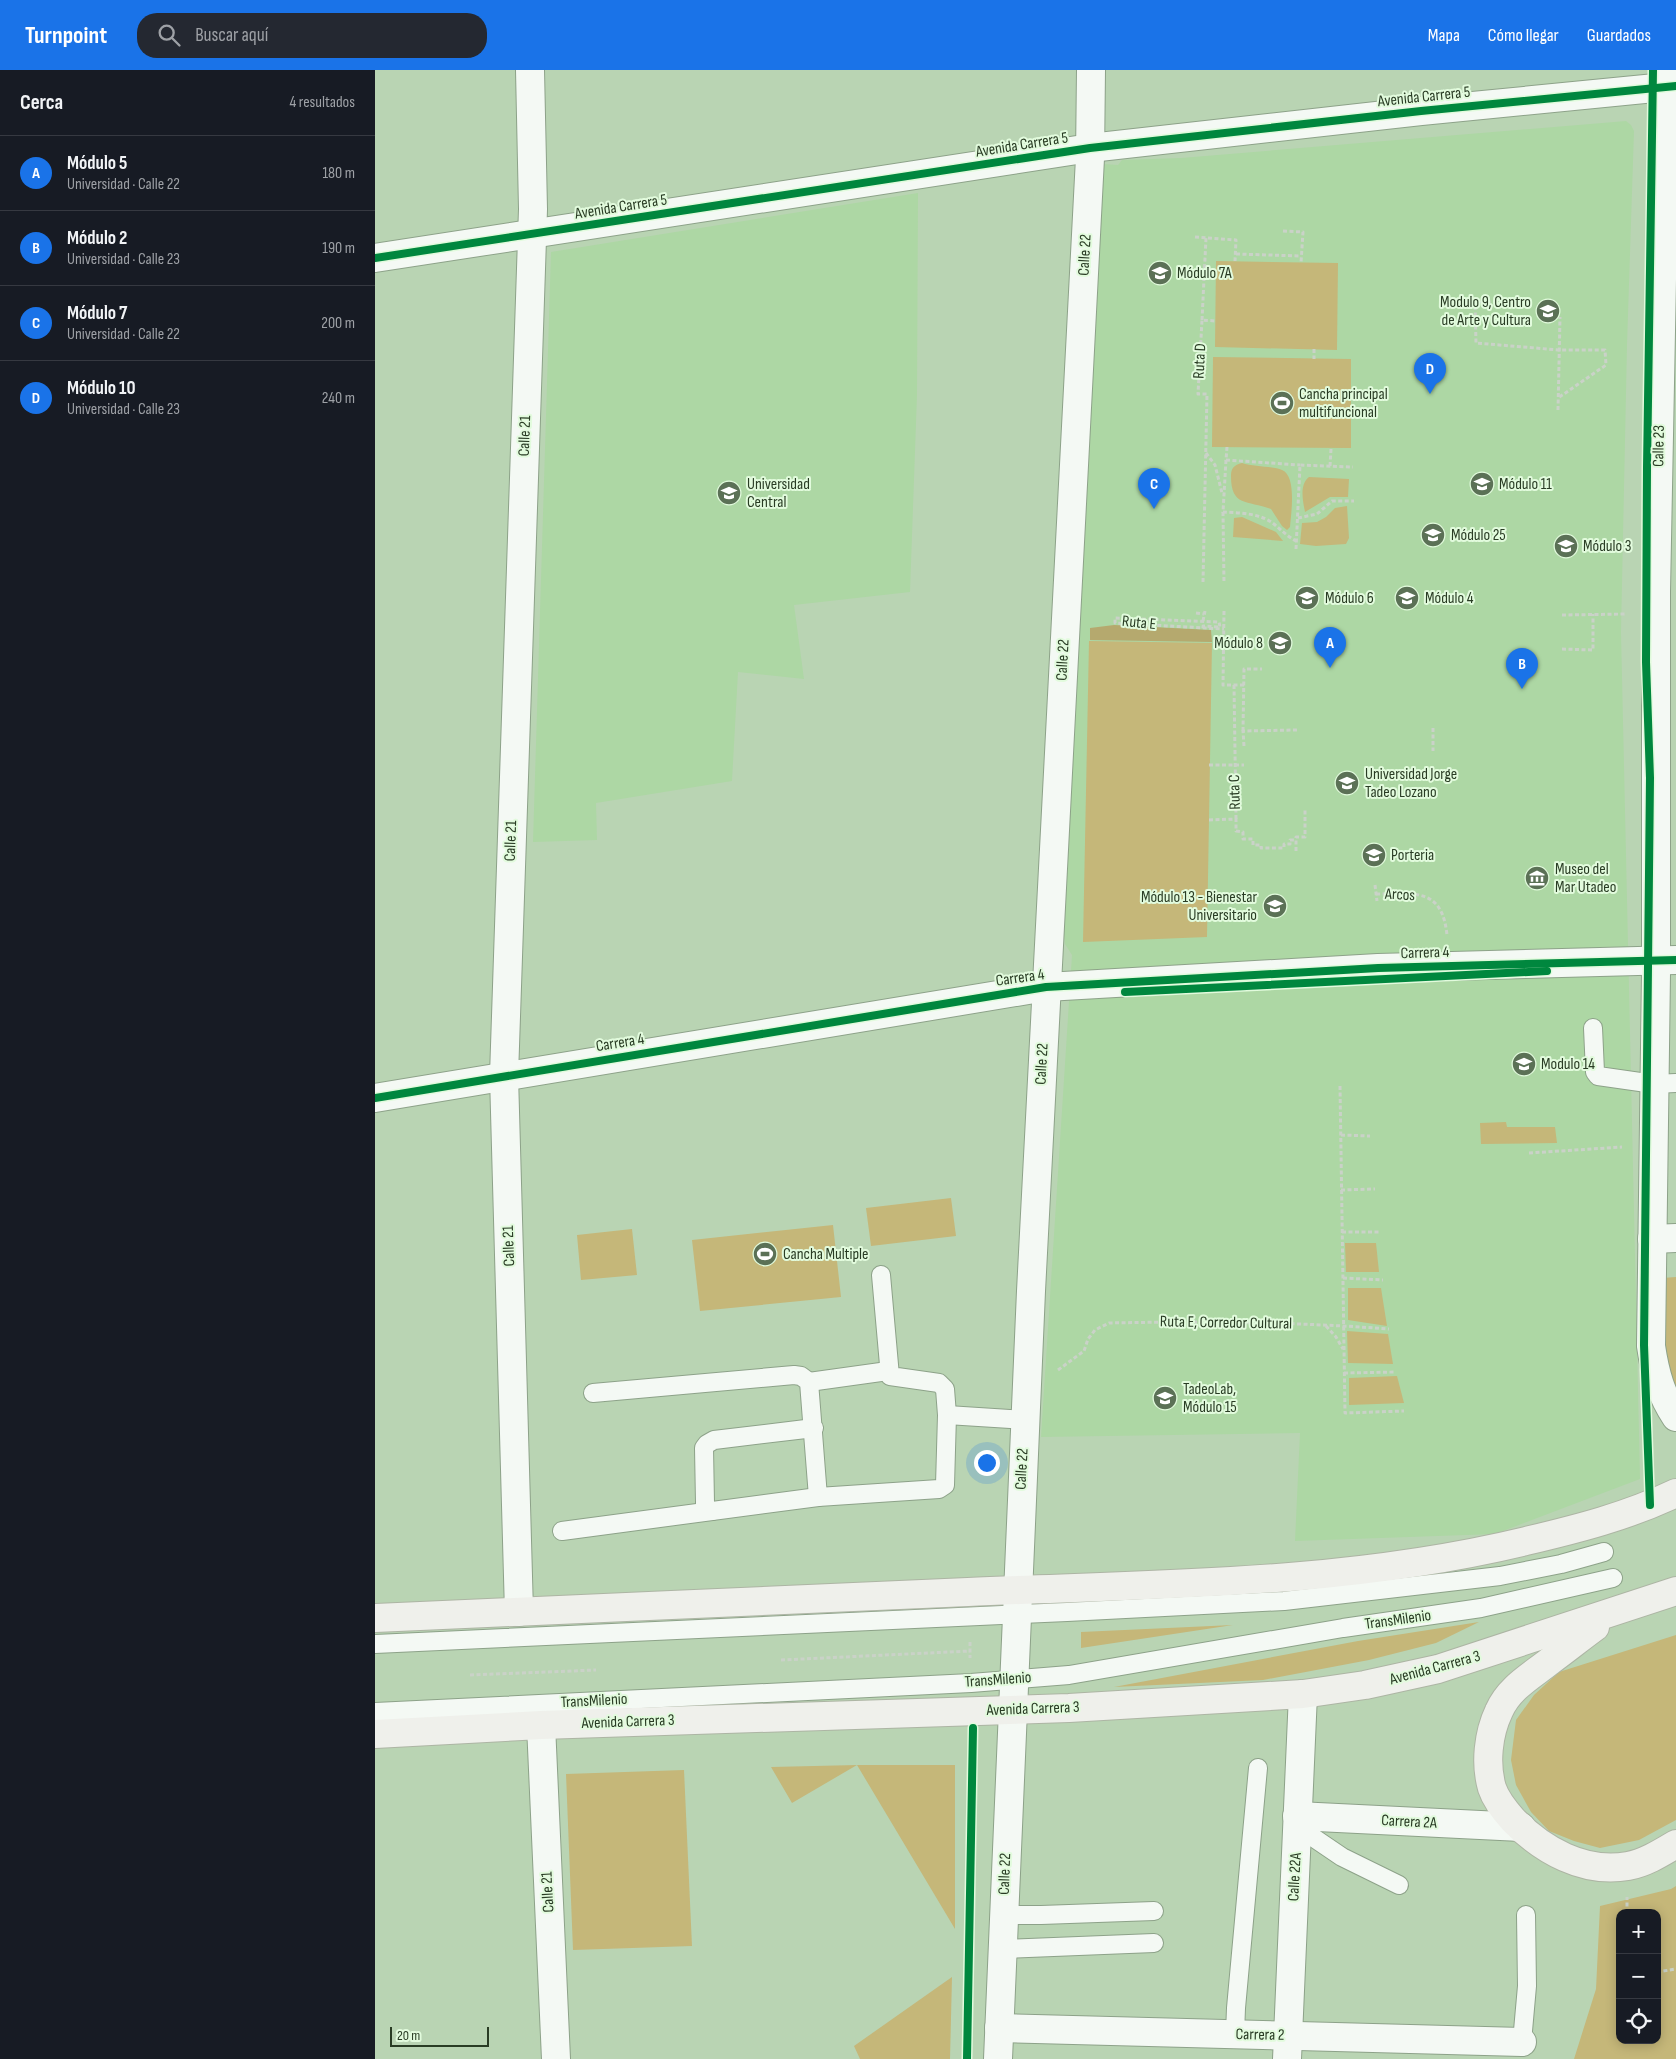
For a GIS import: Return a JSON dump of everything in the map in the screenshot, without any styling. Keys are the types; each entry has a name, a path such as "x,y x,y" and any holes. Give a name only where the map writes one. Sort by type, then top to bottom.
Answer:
{"main road":[{"path":"375,1618 519,1612 1017,1602 1182,1583 1331,1574 1431,1561 1500,1548 1620,1516 1676,1493"},
{"name":"Avenida Carrera 3","path":"375,1734 541,1725 1012,1710 1224,1700 1303,1694 1365,1686 1438,1669 1611,1614 1676,1591"},
{"path":"1611,1614 1521,1682 1507,1697 1499,1710 1488,1751 1488,1770 1493,1790 1505,1811 1537,1842 1554,1853 1591,1866 1629,1866 1653,1857 1676,1844"}],"street":[{"name":"Calle 21","path":"519,1612 504,1076 532,234 530,70"},
{"name":"Calle 22","path":"998,2059 1025,1420 1090,148 1091,70"},
{"name":"Avenida Carrera 5","path":"375,258 1090,148 1669,81"},
{"name":"Calle 23","path":"1669,81 1664,1239 1651,1346 1659,1383 1665,1400 1676,1417"},
{"name":"Carrera 4","path":"375,1098 1047,987 1378,968 1666,960"},
{"name":"Calle 22A","path":"1287,2047 1303,1694"},
{"name":"Calle 21","path":"541,1725 556,2059"},
{"name":"Carrera 2A","path":"1297,1816 1521,1827"},
{"name":"Carrera 2","path":"999,2028 1235,2034 1287,2047 1522,2042"}],"lane":[{"path":"1593,1028 1596,1074 1665,1084"},
{"path":"562,1531 818,1497 939,1489 945,1485 947,1415 945,1389 939,1383 893,1378 890,1376 888,1371 881,1276"},
{"path":"593,1393 794,1375 801,1376 809,1382 888,1371"},
{"path":"809,1382 818,1497"},
{"path":"947,1415 1025,1420"},
{"path":"711,1511 707,1509 705,1503 704,1448 707,1444 714,1440 814,1428"},
{"name":"TransMilenio","path":"375,1644 1017,1602 1284,1600 1500,1576 1561,1564 1604,1552"},
{"name":"TransMilenio","path":"375,1712 1013,1680 1069,1675 1343,1628 1481,1608 1613,1578"},
{"path":"1235,2034 1235,2008 1258,1768"},
{"path":"1297,1816 1314,1838 1342,1857 1399,1885"},
{"path":"1004,1915 1153,1911"},
{"path":"1522,2042 1527,1986 1527,1915"},
{"path":"1002,1949 1154,1943"}],"path":[{"path":"1283,231 1303,230 1301,263"},
{"path":"1195,237 1236,240 1235,261"},
{"path":"1236,254 1301,256"},
{"path":"1510,302 1475,302 1476,343 1559,350 1605,350 1606,365 1558,398"},
{"path":"1558,410 1561,317"},
{"path":"1314,349 1314,359"},
{"path":"1330,466 1331,449"},
{"path":"1226,460 1300,465 1353,466"},
{"path":"1296,549 1300,465"},
{"path":"1298,518 1317,514 1332,501 1354,501"},
{"path":"1223,512 1252,514 1272,522 1285,535 1296,541"},
{"path":"1224,611 1223,685 1244,686"},
{"path":"1196,613 1204,612 1203,621 1219,622 1220,627 1203,626 1203,628"},
{"path":"1562,614 1629,614"},
{"path":"1562,650 1593,650 1593,614"},
{"path":"1244,746 1245,669 1262,669"},
{"path":"1234,685 1234,764"},
{"path":"1433,728 1433,751"},
{"path":"1243,731 1297,730"},
{"path":"1209,765 1244,765"},
{"path":"1296,851 1296,837 1305,837 1305,809"},
{"path":"1340,1086 1345,1413 1404,1411"},
{"path":"1341,1135 1370,1136"},
{"path":"1529,1153 1626,1147"},
{"path":"1341,1190 1375,1188"},
{"path":"1342,1232 1379,1232"},
{"path":"1343,1278 1383,1280"},
{"path":"1323,1325 1336,1337 1344,1351"},
{"path":"1344,1373 1396,1372"},
{"path":"970,1639 971,1667"},
{"path":"781,1660 970,1651"},
{"path":"470,1675 596,1670"},
{"path":"1661,1971 1676,1969"}],"shaded area":[{"name":"Universidad Jorge Tadeo Lozano","path":"1626,121 1634,131 1621,632 1640,1479 1495,1534 1295,1541 1300,1433 1041,1437 1072,955 1065,944 1064,935 1079,558 1103,164 1118,165 1122,160 1181,158"},
{"name":"Universidad Central","path":"918,193 917,395 910,592 794,605 804,679 738,672 732,781 596,803 597,840 533,842 551,252"},
{"path":"1216,261 1338,263 1337,350 1215,347"},
{"name":"Cancha principal multifuncional","path":"1213,357 1351,359 1351,448 1212,447"},
{"path":"1242,463 1278,469 1287,474 1290,480 1292,505 1290,527 1287,530 1282,526 1271,509 1237,498 1232,486 1232,469"},
{"path":"1309,477 1349,479 1348,497 1330,497 1305,512 1303,489"},
{"path":"1347,506 1349,538 1346,544 1316,546 1300,544 1302,523 1317,522 1326,517 1335,508"},
{"path":"1242,517 1276,532 1283,541 1233,537 1234,518"},
{"path":"1114,625 1211,630 1212,642 1090,640 1090,628"},
{"path":"1089,641 1212,643 1207,937 1083,942"},
{"path":"1506,1122 1507,1127 1555,1127 1557,1143 1481,1144 1480,1123"},
{"path":"951,1198 956,1236 871,1246 866,1208"},
{"name":"Cancha Multiple","path":"833,1225 841,1297 700,1311 692,1240"},
{"path":"632,1229 637,1275 581,1280 577,1235"},
{"path":"1345,1243 1376,1243 1379,1272 1346,1272"},
{"path":"1676,1277 1676,1400 1661,1334 1662,1278"},
{"path":"1348,1288 1381,1288 1387,1326 1348,1320"},
{"path":"1347,1331 1388,1334 1393,1364 1348,1363"},
{"path":"1397,1376 1404,1403 1349,1405 1349,1378"},
{"path":"1479,1622 1436,1643 1369,1660 1263,1680 1114,1687 1358,1641"},
{"path":"1233,1625 1081,1648 1081,1632"},
{"path":"1676,1635 1676,1820 1639,1840 1600,1848 1574,1841 1549,1831 1531,1812 1516,1785 1511,1760 1516,1720 1534,1695 1559,1672"},
{"path":"857,1765 955,1765 955,1929"},
{"path":"857,1765 792,1803 771,1767"},
{"path":"684,1770 692,1946 573,1950 566,1774"},
{"path":"1676,1886 1676,2059 1574,2059 1596,1989 1600,1906 1671,1889"},
{"path":"952,1977 950,2059 860,2059 854,2046"}],"cycle path":[{"path":"1650,1505 1644,1345 1650,778 1646,662 1647,467 1653,70"},
{"path":"375,258 1090,148 1421,111 1676,86"},
{"path":"375,1098 1046,987 1378,968 1676,960"},
{"path":"1125,992 1547,971"},
{"path":"967,2059 973,1728"}],"place":[{"name":"Módulo 7A","path":"1160,273"},
{"name":"Modulo 9, Centro de Arte y Cultura","path":"1548,311"},
{"name":"Módulo 10","path":"1430,394"},
{"name":"Cancha principal multifuncional","path":"1282,403"},
{"name":"Módulo 11","path":"1482,484"},
{"name":"Universidad Central","path":"729,493"},
{"name":"Módulo 7","path":"1154,509"},
{"name":"Módulo 25","path":"1433,535"},
{"name":"Módulo 3","path":"1566,546"},
{"name":"Módulo 6","path":"1307,598"},
{"name":"Módulo 4","path":"1407,598"},
{"name":"Módulo 8","path":"1280,643"},
{"name":"Módulo 5","path":"1330,668"},
{"name":"Módulo 2","path":"1522,689"},
{"name":"Universidad Jorge Tadeo Lozano","path":"1347,783"},
{"name":"Porteria","path":"1374,855"},
{"name":"Museo del Mar Utadeo","path":"1537,878"},
{"name":"Módulo 13 - Bienestar Universitario","path":"1275,906"},
{"name":"Modulo 14","path":"1524,1064"},
{"name":"Cancha Multiple","path":"765,1254"},
{"name":"TadeoLab, Módulo 15","path":"1165,1398"}]}
